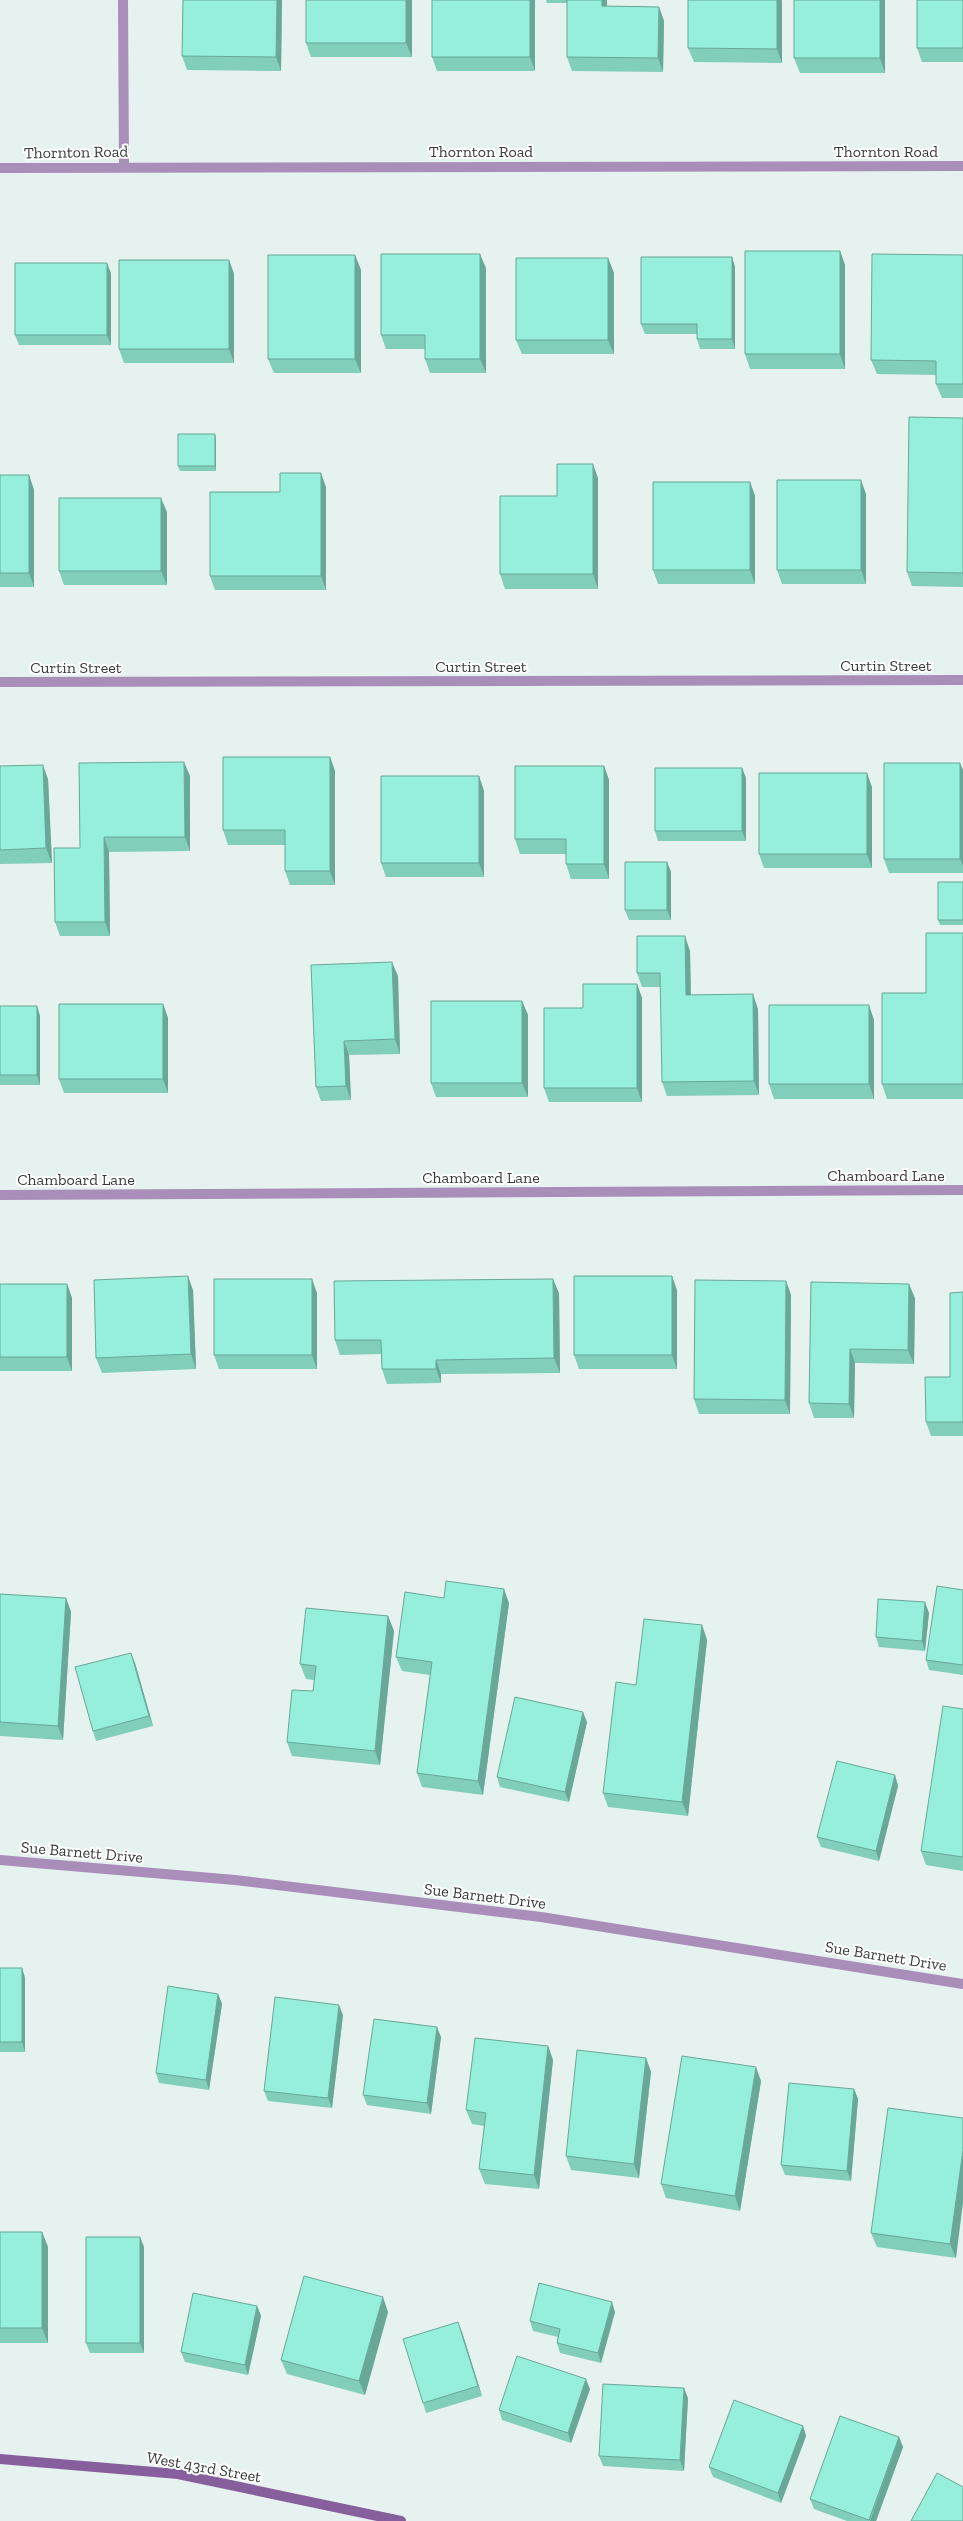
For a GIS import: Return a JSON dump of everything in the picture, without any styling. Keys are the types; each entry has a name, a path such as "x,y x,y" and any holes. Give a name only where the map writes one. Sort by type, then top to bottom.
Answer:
{"main road":[{"name":"West 43rd Street","path":"0,2459 178,2474 400,2521"}],"street":[{"path":"123,0 124,167"},
{"name":"Thornton Road","path":"0,168 963,166"},
{"name":"Curtin Street","path":"0,682 963,680"},
{"name":"Chamboard Lane","path":"0,1195 963,1190"},
{"name":"Sue Barnett Drive","path":"0,1860 235,1880 541,1917 963,1984"}],"building":[{"path":"183,0 277,0 276,57 182,56"},
{"path":"306,0 406,0 406,43 306,43"},
{"path":"432,0 530,0 530,57 432,57"},
{"path":"567,0 602,0 602,6 659,7 658,58 567,57"},
{"path":"688,0 777,0 777,49 688,48"},
{"path":"794,0 880,0 880,58 794,58"},
{"path":"917,0 963,0 963,48 917,48"},
{"path":"745,251 840,251 840,354 745,354"},
{"path":"381,254 480,254 480,359 425,359 425,335 381,335"},
{"path":"872,254 963,255 963,384 936,384 936,361 871,360"},
{"path":"268,255 355,255 355,359 268,359"},
{"path":"641,257 732,257 732,339 697,339 697,324 641,324"},
{"path":"516,258 608,258 608,340 516,340"},
{"path":"119,260 229,260 229,349 119,349"},
{"path":"15,263 107,263 107,335 15,335"},
{"path":"909,417 963,418 963,573 907,572"},
{"path":"178,434 215,434 215,466 178,466"},
{"path":"557,464 593,464 593,574 500,574 500,496 557,496"},
{"path":"280,473 321,473 321,576 210,576 210,492 280,492"},
{"path":"0,475 29,475 29,573 0,573"},
{"path":"777,480 861,480 861,570 777,570"},
{"path":"653,482 750,482 750,570 653,570"},
{"path":"59,498 161,498 161,571 59,571"},
{"path":"223,757 330,757 330,871 285,871 285,830 223,830"},
{"path":"184,762 185,837 104,837 105,922 55,922 54,848 80,848 79,763"},
{"path":"884,763 960,763 960,859 884,859"},
{"path":"43,765 46,848 0,850 0,766"},
{"path":"515,766 604,766 604,864 566,864 566,839 515,839"},
{"path":"655,768 742,768 742,831 655,831"},
{"path":"759,773 867,773 867,854 759,854"},
{"path":"381,776 479,776 479,863 381,863"},
{"path":"625,862 667,862 667,910 625,910"},
{"path":"938,882 963,882 963,920 938,920"},
{"path":"926,933 963,933 963,1084 882,1084 882,993 926,993"},
{"path":"637,936 685,936 686,995 753,994 754,1081 662,1082 660,973 637,973"},
{"path":"392,962 395,1039 344,1041 346,1086 316,1087 311,965"},
{"path":"583,984 637,984 637,1088 544,1088 544,1008 583,1008"},
{"path":"431,1001 522,1001 522,1083 431,1083"},
{"path":"59,1004 163,1004 163,1079 59,1079"},
{"path":"769,1005 869,1005 869,1084 769,1084"},
{"path":"0,1006 37,1006 37,1075 0,1075"},
{"path":"188,1276 191,1354 96,1358 94,1280"},
{"path":"574,1276 672,1276 672,1355 574,1355"},
{"path":"214,1279 312,1279 312,1355 214,1355"},
{"path":"553,1279 554,1358 436,1360 436,1369 382,1369 381,1340 335,1340 334,1281"},
{"path":"695,1280 786,1281 785,1400 694,1399"},
{"path":"811,1282 909,1284 908,1350 850,1349 849,1404 809,1403"},
{"path":"0,1284 67,1284 67,1357 0,1357"},
{"path":"963,1292 963,1422 926,1422 925,1377 950,1377 950,1293"},
{"path":"446,1581 504,1589 478,1781 417,1773 432,1662 396,1657 405,1592 444,1598"},
{"path":"937,1586 963,1590 963,1665 926,1660"},
{"path":"0,1594 66,1598 58,1726 0,1722"},
{"path":"878,1599 925,1602 922,1641 876,1637"},
{"path":"306,1608 388,1616 375,1751 287,1742 292,1690 313,1691 316,1666 300,1664"},
{"path":"644,1619 702,1625 682,1802 603,1793 616,1682 636,1685"},
{"path":"131,1653 149,1716 93,1731 75,1667"},
{"path":"515,1697 583,1712 565,1792 497,1777"},
{"path":"943,1706 963,1709 963,1857 921,1851"},
{"path":"837,1761 895,1775 876,1851 817,1837"},
{"path":"0,1968 22,1968 22,2042 0,2042"},
{"path":"168,1986 218,1994 206,2080 156,2073"},
{"path":"275,1997 339,2005 328,2098 264,2091"},
{"path":"374,2019 437,2027 427,2103 363,2095"},
{"path":"475,2038 548,2046 534,2175 479,2169 486,2113 466,2110"},
{"path":"577,2050 646,2058 634,2164 566,2156"},
{"path":"682,2056 756,2067 735,2196 661,2184"},
{"path":"789,2083 854,2089 847,2171 781,2165"},
{"path":"888,2108 963,2118 963,2150 950,2244 871,2233"},
{"path":"0,2232 42,2232 42,2328 0,2328"},
{"path":"86,2237 140,2237 140,2343 86,2343"},
{"path":"304,2276 383,2297 359,2381 281,2360"},
{"path":"539,2283 612,2302 598,2353 557,2343 560,2329 530,2321"},
{"path":"193,2293 257,2306 245,2365 181,2352"},
{"path":"458,2322 478,2386 423,2403 403,2339"},
{"path":"517,2356 586,2379 568,2433 499,2410"},
{"path":"603,2384 684,2388 680,2460 599,2456"},
{"path":"734,2400 803,2426 778,2493 709,2467"},
{"path":"840,2416 899,2437 869,2520 810,2499"},
{"path":"937,2473 963,2487 963,2521 911,2521"}]}
